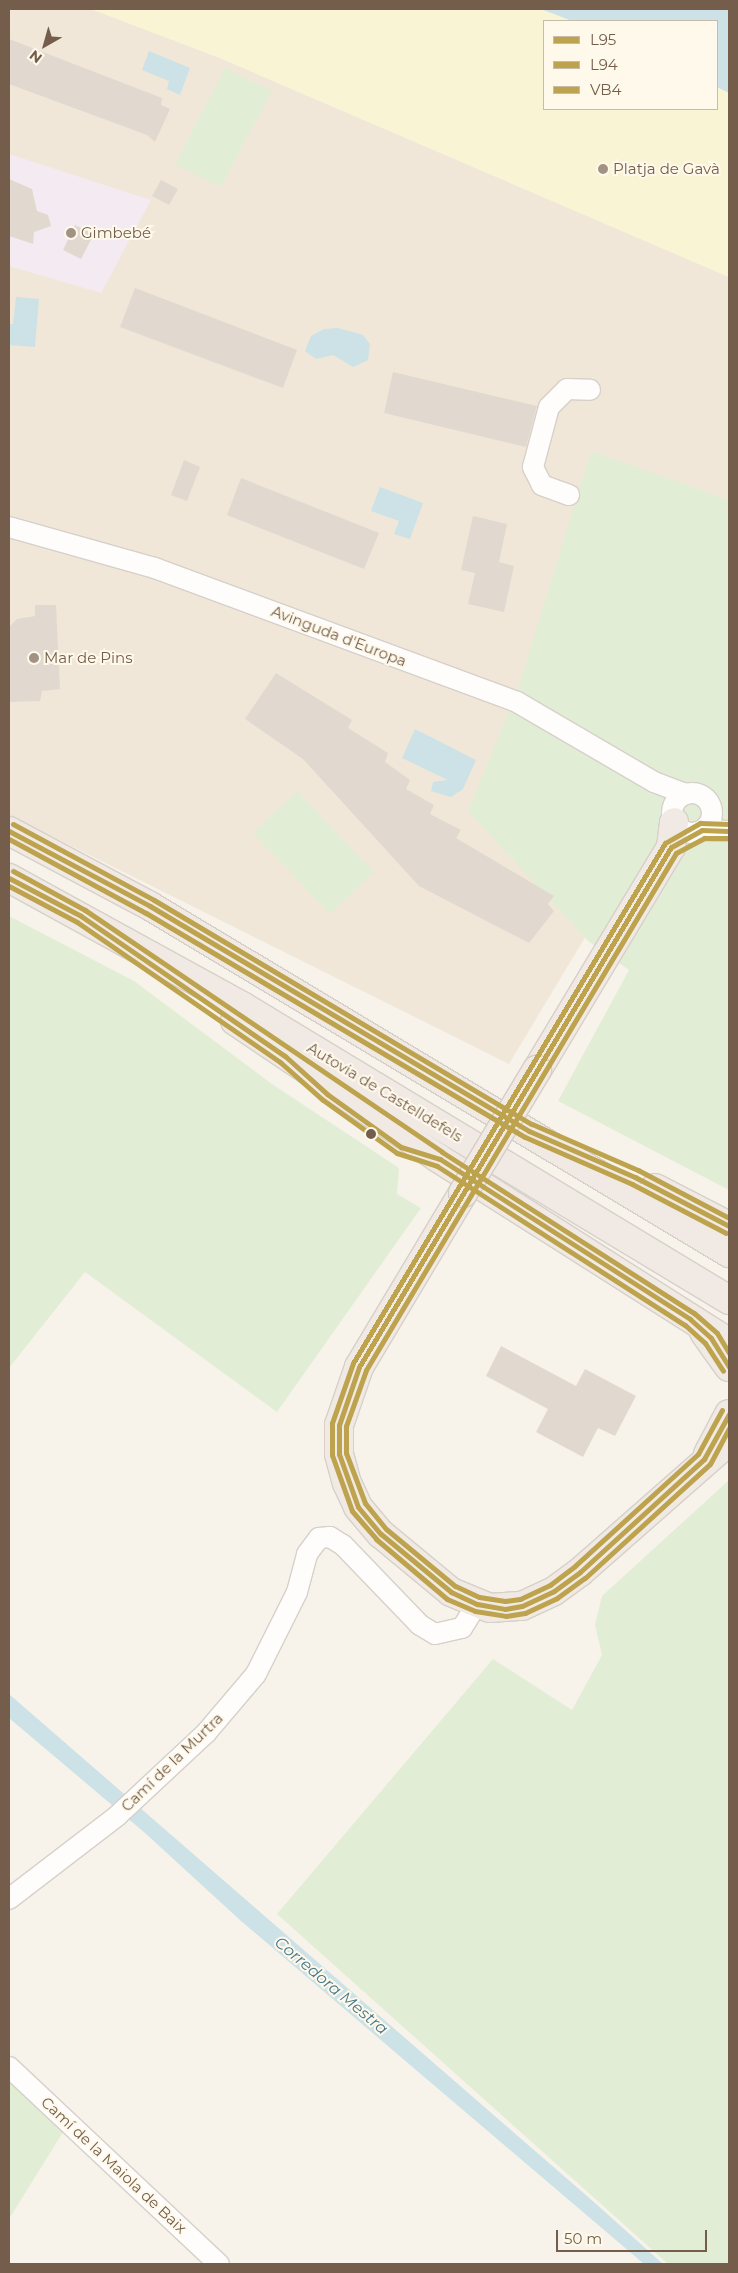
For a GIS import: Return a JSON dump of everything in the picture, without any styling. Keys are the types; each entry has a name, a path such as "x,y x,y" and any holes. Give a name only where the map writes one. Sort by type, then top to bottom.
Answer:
{"highway":[{"path":"688,825 537,1070 359,1367 339,1425 339,1454 358,1507 381,1534 451,1592 477,1604 505,1609 522,1606 554,1591 580,1572 704,1459 729,1441"},
{"path":"9,831 150,906 729,1253"},
{"name":"Autovia de Castelldefels","path":"9,878 242,1006 729,1300"},
{"path":"81,916 285,1056 440,1159 729,1343"},
{"path":"529,1132 635,1177 729,1226"},
{"path":"690,1319 711,1338 729,1367"},
{"path":"704,1459 729,1414"}],"street":[{"path":"569,495 542,485 534,467 549,407 567,389 590,390"},
{"name":"Avinguda d'Europa","path":"9,527 155,568 517,702 654,782 705,799 688,825"},
{"name":"Avinguda d'Europa","path":"654,782 688,825"},
{"path":"686,794 688,825 729,831"},
{"name":"Avinguda d'Europa","path":"688,825 729,822"},
{"name":"Camí de la Murtra","path":"9,1899 117,1816 206,1733 256,1674 298,1592 307,1554 319,1538 330,1537 343,1545 420,1624 435,1634 462,1628 477,1604"},
{"name":"Camí de la Maiola de Baix","path":"9,2067 219,2264"}],"shaded area":[{"path":"9,9 91,9 220,58 729,277 729,804 683,774 509,1064 9,815"},
{"name":"Gimbebé","path":"9,154 151,200 101,293 9,266"}],"green space":[{"path":"225,68 272,91 221,187 175,164"},
{"path":"591,451 729,500 729,1190 558,1101 629,970 588,941 468,811 517,692"},
{"path":"297,791 374,872 330,914 253,833"},
{"path":"9,916 134,981 272,1084 399,1168 397,1194 421,1208 277,1412 85,1272 9,1368"},
{"path":"729,1480 729,2264 668,2264 277,1914 493,1659 572,1710 602,1655 595,1625 602,1596"},
{"path":"9,2078 65,2129 9,2219"}],"sand":[{"name":"Platja de Gavà","path":"91,9 541,9 569,20 543,20 543,110 718,110 718,88 729,93 729,277 220,58"}],"water":[{"path":"541,9 729,9 729,93 718,88 718,20 569,20"},
{"path":"149,51 190,68 180,95 167,89 169,81 142,70"},
{"path":"16,297 39,299 35,347 9,345 9,324 13,324"},
{"path":"338,328 363,335 370,344 368,360 353,367 333,355 316,359 305,351 311,336 324,329"},
{"path":"380,487 423,503 410,539 394,534 399,521 371,511"},
{"path":"415,729 476,760 463,789 451,797 431,791 433,782 448,780 402,758"},
{"name":"Corredora Mestra","path":"9,1694 663,2264 644,2264 241,1921 145,1833 9,1718"}],"building":[{"path":"9,39 162,98 161,105 170,109 155,142 147,135 9,84"},
{"path":"9,179 32,189 37,211 48,215 51,226 34,232 33,244 9,236"},
{"path":"161,180 178,189 169,205 152,196"},
{"path":"75,225 94,234 81,259 63,250"},
{"path":"135,288 297,350 283,388 120,327"},
{"path":"393,372 537,406 526,447 384,413"},
{"path":"184,460 200,467 187,501 171,495"},
{"path":"241,478 379,533 364,569 227,515"},
{"path":"473,516 507,524 499,562 514,566 504,612 468,604 475,573 461,570"},
{"name":"Mar de Pins","path":"35,605 56,605 60,689 42,691 40,701 9,702 9,627 17,619 35,616"},
{"path":"276,673 352,720 348,728 388,753 385,762 410,780 406,789 434,805 430,814 461,830 456,838 554,896 548,904 554,911 529,943 419,886 303,759 245,719"},
{"path":"501,1346 576,1386 585,1369 636,1396 615,1436 598,1428 583,1457 536,1432 548,1409 486,1376"}],"transit line":[{"name":"L94","path":"729,824 700,823 665,843 353,1363 332,1423 332,1455 352,1511 376,1539 447,1599 475,1611 506,1616 525,1613 557,1598 585,1578 710,1464 729,1429"},
{"name":"VB4","path":"13,824 154,900 532,1124 638,1170 729,1218"},
{"name":"L95","path":"729,831 702,830 671,847 359,1367 339,1425 339,1454 358,1507 381,1534 451,1592 477,1604 505,1609 522,1606 554,1591 580,1572 704,1459 729,1414"},
{"name":"L95","path":"9,831 150,906 529,1131 635,1177 729,1226"},
{"name":"VB4","path":"722,1410 698,1454 575,1566 550,1585 520,1599 505,1601 479,1597 455,1586 386,1529 365,1503 346,1453 346,1426 366,1370 676,853 704,838 729,838"},
{"name":"L94","path":"9,839 146,913 525,1137 632,1184 726,1233"},
{"name":"VB4","path":"13,871 85,910 442,1152 694,1313 717,1333 729,1353"},
{"name":"L95","path":"9,878 81,916 285,1056 327,1094 401,1147 440,1159 690,1319 711,1338 729,1367"},
{"name":"L94","path":"9,886 77,922 280,1062 323,1100 397,1153 437,1166 685,1325 705,1343 723,1371"}],"place":[{"name":"Platja de Gavà","path":"603,169"},
{"name":"Gimbebé","path":"71,233"},
{"name":"Mar de Pins","path":"34,658"}]}
